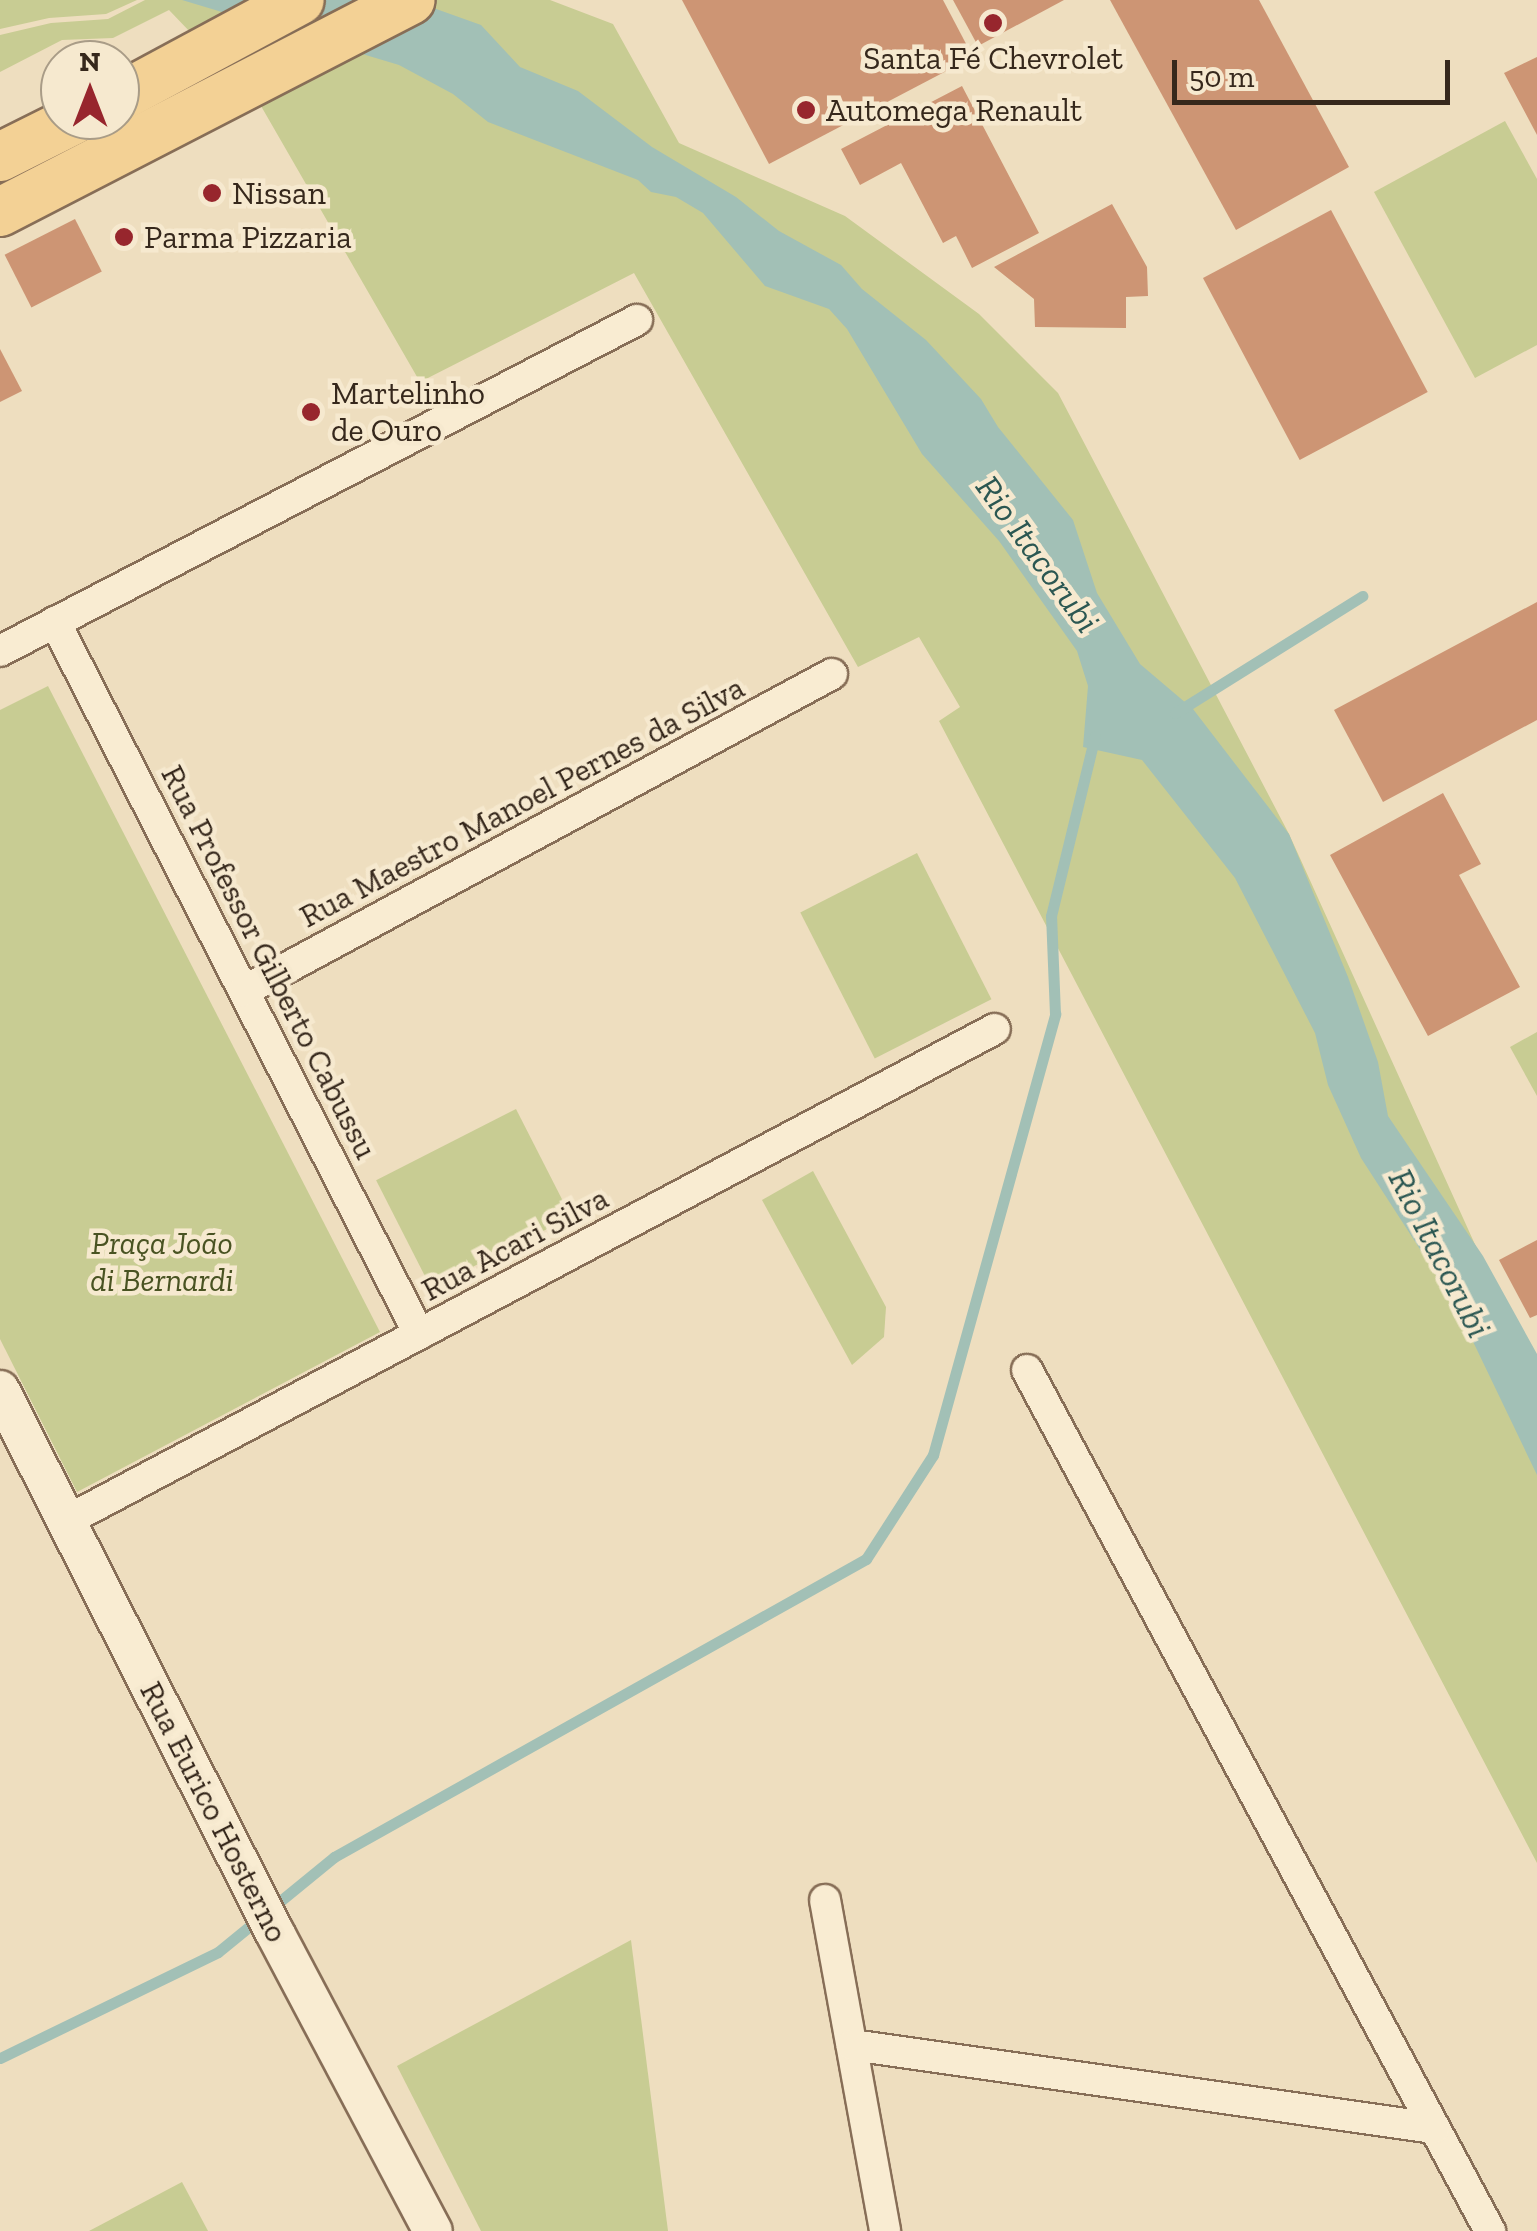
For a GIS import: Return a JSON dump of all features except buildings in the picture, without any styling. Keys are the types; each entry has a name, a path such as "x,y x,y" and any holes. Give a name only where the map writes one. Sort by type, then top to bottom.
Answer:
{"main road":[{"path":"140,87 300,0"},
{"path":"0,212 410,0"},
{"path":"0,157 40,137"}],"street":[{"path":"0,651 637,320"},
{"name":"Rua Professor Gilberto Cabussu","path":"56,622 419,1334"},
{"name":"Rua Maestro Manoel Pernes da Silva","path":"244,991 832,674"},
{"name":"Rua Acari Silva","path":"66,1520 996,1029"},
{"path":"1026,1370 1490,2231"},
{"name":"Rua Eurico Hosterno","path":"0,1390 276,1933 433,2231"},
{"path":"824,1900 885,2231"},
{"path":"852,2045 1434,2128"}],"green space":[{"path":"0,0 137,0 106,14 49,18 0,29"},
{"path":"145,0 550,0 613,24 679,143 845,216 979,314 1058,393 1289,834 1507,1315 1537,1369 1537,1863 939,721 960,707 919,637 858,667 634,273 420,382 261,106 169,10 113,38 40,40 40,51 0,72 0,35 51,23 108,19"},
{"path":"1505,121 1537,179 1537,345 1475,378 1374,192"},
{"name":"Praça João di Bernardi","path":"48,686 380,1332 77,1492 0,1339 0,710"},
{"path":"917,853 991,999 875,1059 800,912"},
{"path":"1537,1032 1537,1096 1510,1047"},
{"path":"516,1109 571,1217 431,1288 376,1180"},
{"path":"813,1171 886,1307 884,1337 852,1365 762,1200"},
{"path":"631,1940 668,2231 481,2231 397,2066"},
{"path":"182,2182 208,2231 89,2231"}],"water":[{"name":"Rio Itacorubi","path":"182,0 411,0 481,25 520,67 578,91 652,147 736,197 779,231 841,265 862,289 926,340 981,399 998,427 1073,520 1097,593 1140,664 1193,709 1289,834 1378,1062 1388,1116 1483,1256 1537,1354 1537,1475 1454,1302 1361,1158 1328,1085 1315,1033 1235,878 1142,760 1083,747 1088,686 1077,651 999,541 922,454 847,329 829,309 765,286 703,213 676,197 651,192 638,180 488,122 453,94 399,65"}],"waterway":[{"path":"1175,713 1362,596"},
{"path":"0,2058 218,1952 334,1857 866,1559 933,1455 1055,1014 1051,916 1095,736"}],"place":[{"name":"Santa Fé Chevrolet","path":"993,23"},
{"name":"Automega Renault","path":"806,110"},
{"name":"Nissan","path":"212,193"},
{"name":"Parma Pizzaria","path":"124,237"},
{"name":"Martelinho de Ouro","path":"311,412"}]}
